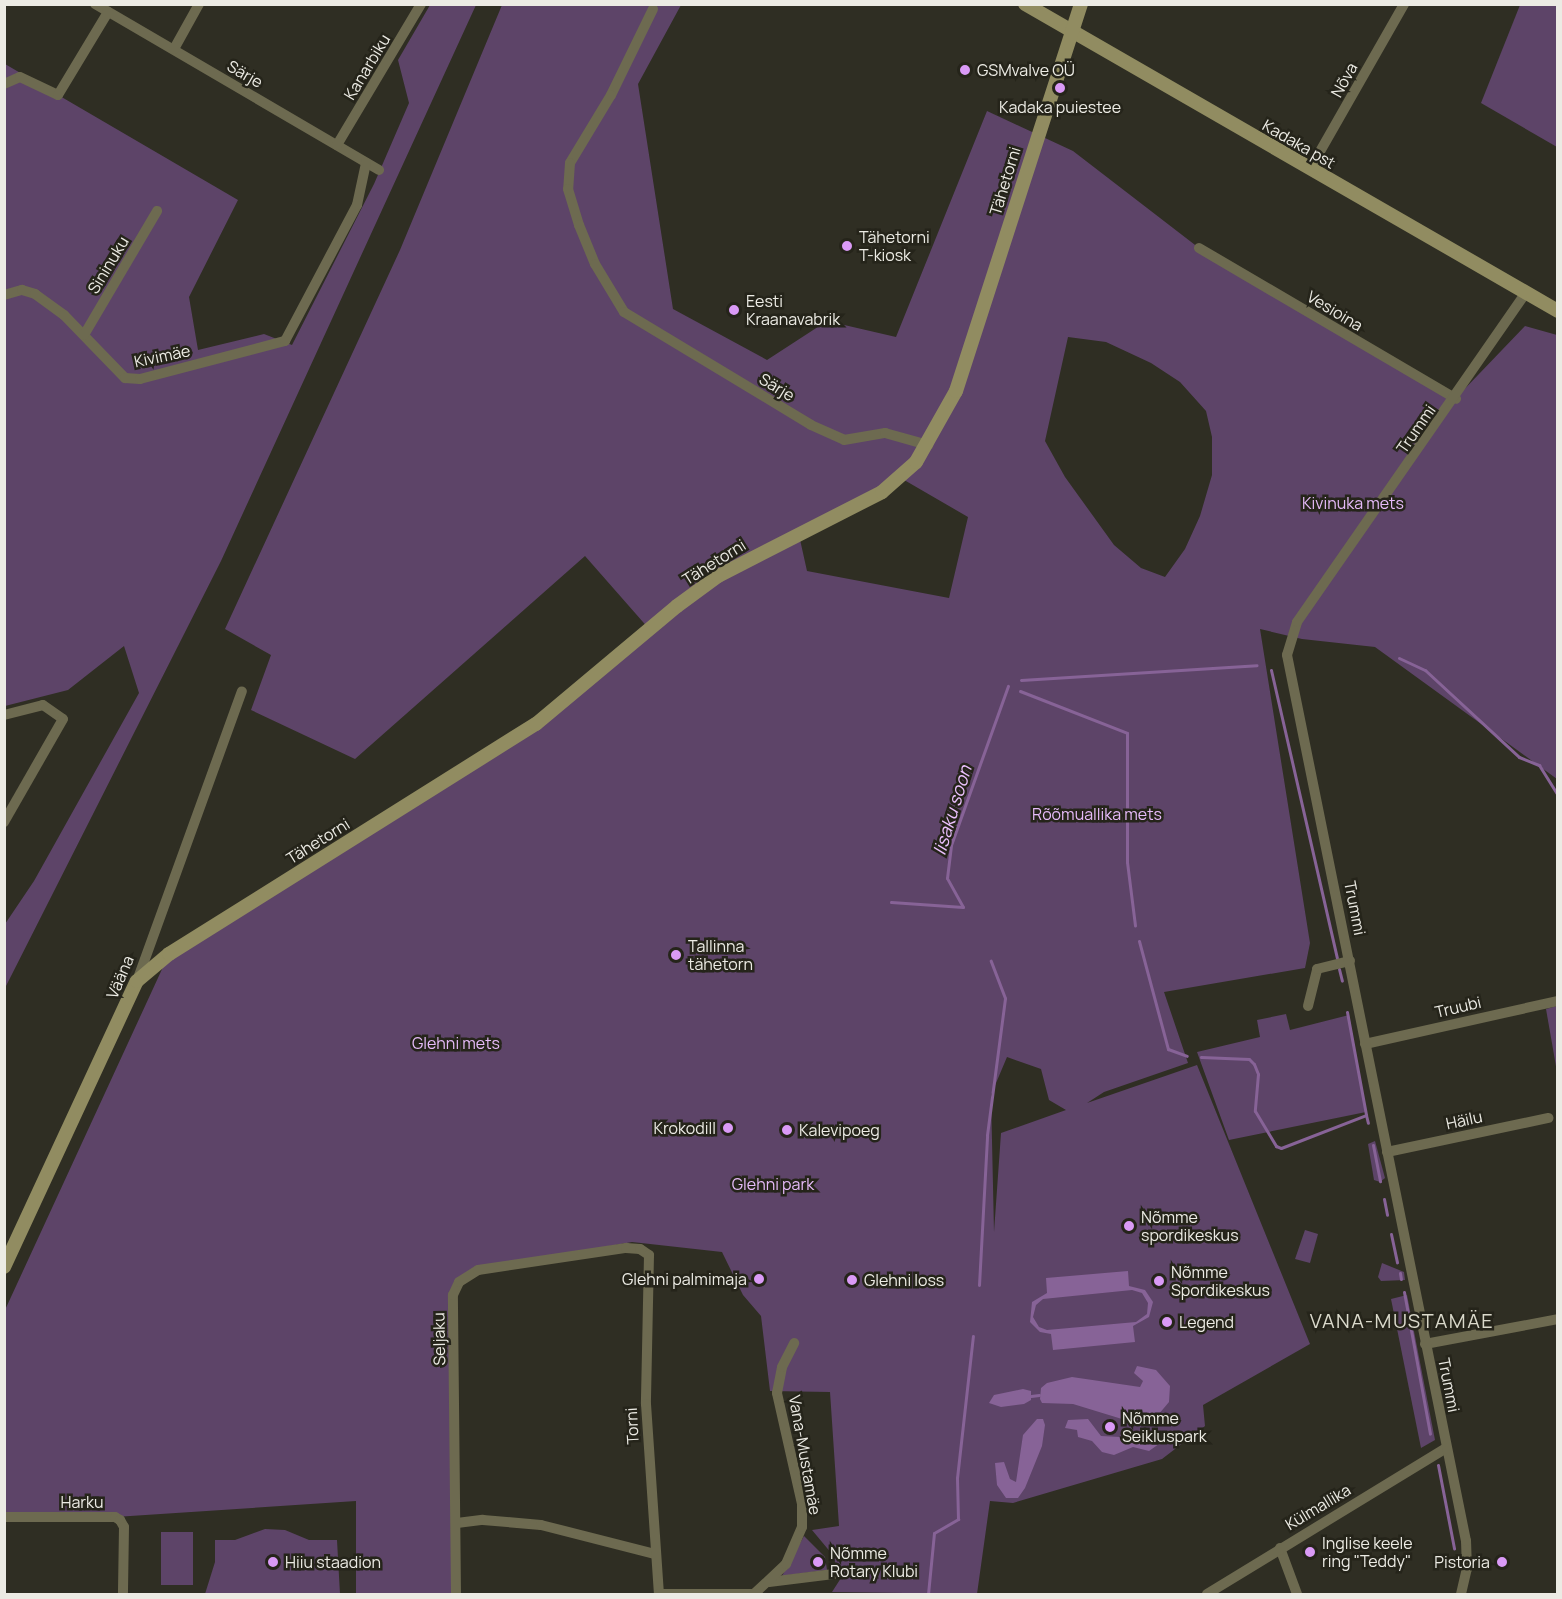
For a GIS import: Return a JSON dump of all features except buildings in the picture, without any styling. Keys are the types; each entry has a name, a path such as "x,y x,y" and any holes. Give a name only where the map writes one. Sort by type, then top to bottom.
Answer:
{"street":[{"name":"Särje","path":"95,4 379,170"},
{"path":"174,49 199,4"},
{"name":"Kanarbiku","path":"337,145 421,4"},
{"name":"Kadaka pst","path":"1025,4 1557,311"},
{"name":"Tähetorni","path":"137,981 169,954 536,724 677,606 718,576 882,492 916,462 928,445 956,391 1070,32 1081,4"},
{"name":"Nõva","path":"1311,169 1404,4"},
{"name":"Särje","path":"653,9 611,95 570,163 568,189 579,225 595,264 624,312 811,424 844,440 885,433 928,445"},
{"path":"4,84 20,77 58,94 108,12"},
{"name":"Kivimäe","path":"4,295 22,290 35,294 84,335 120,374 140,379 285,341 357,205 366,163"},
{"name":"Sininuku","path":"84,335 157,211"},
{"name":"Vesioina","path":"1199,248 1456,399"},
{"name":"Trummi","path":"1461,1594 1467,1569 1466,1541 1288,664 1288,644 1297,622 1456,399 1526,293"},
{"name":"Vääna","path":"4,1267 137,981 242,691"},
{"path":"4,715 43,705 63,719 4,822"},
{"path":"1308,1006 1317,969 1350,961"},
{"name":"Truubi","path":"1365,1044 1557,1001"},
{"name":"Häilu","path":"1387,1152 1548,1118"},
{"name":"Seljaku","path":"456,1594 453,1295 459,1282 478,1270 598,1251 640,1249 648,1255"},
{"name":"Torni","path":"648,1255 646,1404 659,1594"},
{"path":"1425,1344 1557,1319"},
{"name":"Vana-Mustamäe","path":"754,1594 786,1564 802,1527 801,1504 777,1393 782,1368 794,1343"},
{"name":"Külmallika","path":"1207,1594 1446,1448"},
{"name":"Harku","path":"4,1517 115,1517 120,1520 124,1527 123,1594"},
{"path":"457,1523 483,1520 541,1525 655,1554"},
{"path":"1280,1548 1297,1594"},
{"path":"769,1582 834,1574"},
{"path":"659,1594 754,1594"}],"green space":[{"path":"430,5 476,5 221,561 5,988 5,924 34,881 139,693 124,646 68,690 5,706 5,64 238,200 189,297 198,350 264,334 292,345 374,184 409,103 398,60"},
{"path":"502,5 681,5 638,84 673,309 767,360 827,321 896,337 987,111 1073,151 1199,248 1455,399 1525,326 1557,335 1557,779 1375,647 1302,639 1260,629 1310,943 1305,968 1164,992 1188,1063 1104,1092 1087,1103 1197,1065 1310,1344 1203,1405 1205,1426 1162,1459 1013,1503 990,1501 977,1594 832,1592 841,1578 832,1554 812,1530 839,1526 830,1392 770,1391 761,1316 743,1295 722,1252 632,1242 478,1270 453,1295 456,1594 356,1594 356,1501 115,1517 5,1517 5,1310 169,954 536,724 650,630 585,556 355,759 251,710 271,655 225,629 400,250","holes":["1068,337 1106,342 1151,363 1180,382 1206,411 1212,437 1212,475 1200,516 1185,549 1165,577 1141,568 1114,545 1065,477 1045,441","899,477 968,517 949,598 807,571 799,535","1007,1057 1041,1069 1049,1100 1066,1110 1001,1133 994,1232 991,1095"]},
{"path":"1520,5 1557,5 1557,147 1481,103"},
{"path":"1557,1006 1557,1072 1546,1009"},
{"path":"1286,1014 1290,1030 1349,1015 1366,1112 1229,1140 1197,1052 1260,1037 1257,1020"},
{"path":"1375,1141 1385,1178 1380,1182 1374,1180 1368,1144"},
{"path":"1305,1230 1318,1234 1310,1263 1295,1259"},
{"path":"1382,1263 1404,1272 1405,1280 1381,1281 1378,1277"},
{"path":"1407,1295 1435,1440 1421,1448 1391,1299"},
{"name":"Hiiu staadion","path":"265,1529 285,1530 309,1540 337,1540 340,1594 205,1594 215,1562 215,1540 235,1540"},
{"path":"161,1532 193,1532 193,1585 161,1585"},
{"path":"804,1536 825,1557 827,1570 782,1576"}],"shaded area":[{"path":"1128,1271 1129,1286 1145,1290 1153,1302 1149,1317 1133,1326 1135,1342 1053,1350 1051,1334 1040,1332 1030,1322 1032,1302 1047,1293 1046,1278","holes":["1132,1290 1142,1293 1148,1303 1147,1314 1136,1322 1047,1330 1039,1327 1033,1317 1036,1305 1043,1299"]},
{"path":"1137,1366 1156,1370 1170,1386 1169,1402 1153,1421 1135,1423 1073,1404 1042,1403 1040,1399 1041,1388 1047,1383 1072,1377 1140,1387 1143,1381 1134,1373"},
{"path":"1023,1389 1031,1391 1031,1400 1024,1404 1001,1407 989,1403 994,1395"},
{"path":"1037,1419 1043,1419 1045,1425 1042,1446 1025,1488 1018,1498 1006,1498 997,1485 995,1463 1004,1462 1010,1479 1016,1482 1023,1435"},
{"path":"1088,1419 1101,1436 1140,1438 1162,1434 1166,1439 1149,1451 1133,1447 1114,1455 1102,1452 1092,1441 1078,1437 1077,1430 1065,1428 1068,1420"}],"waterway":[{"path":"1399,658 1425,670 1519,757 1539,765 1558,795"},
{"path":"1021,680 1257,665"},
{"path":"1271,670 1337,958"},
{"name":"Iisaku soon","path":"891,902 963,907 947,878 951,845 1008,686"},
{"name":"Iisaku soon","path":"1020,691 1127,733 1127,862 1135,925"},
{"name":"Iisaku soon","path":"1139,941 1168,1049 1187,1056"},
{"path":"979,1285 987,1135 1005,998 991,961"},
{"path":"1339,969 1342,981"},
{"path":"1347,1012 1366,1115"},
{"name":"Iisaku soon","path":"1201,1057 1249,1059 1254,1064 1258,1074 1255,1111 1276,1146 1281,1148 1366,1115 1368,1123"},
{"name":"Iisaku soon","path":"1373,1145 1380,1181"},
{"name":"Iisaku soon","path":"1384,1199 1387,1215"},
{"name":"Iisaku soon","path":"1391,1234 1397,1262"},
{"name":"Iisaku soon","path":"1400,1273 1401,1279"},
{"name":"Iisaku soon","path":"1404,1292 1430,1434"},
{"path":"928,1594 934,1533 958,1519 957,1478 973,1336"},
{"path":"1031,1396 1039,1395"},
{"name":"Iisaku soon","path":"1438,1465 1454,1548"}],"place":[{"name":"GSMvalve OÜ","path":"965,70"},
{"name":"Kadaka puiestee","path":"1060,88"},
{"name":"Tähetorni T-kiosk","path":"847,246"},
{"name":"Eesti Kraanavabrik","path":"734,310"},
{"name":"Tallinna tähetorn","path":"676,955"},
{"name":"Krokodill","path":"728,1128"},
{"name":"Kalevipoeg","path":"787,1130"},
{"name":"Nõmme spordikeskus","path":"1129,1226"},
{"name":"Glehni palmimaja","path":"759,1279"},
{"name":"Glehni loss","path":"852,1280"},
{"name":"Nõmme Spordikeskus","path":"1159,1281"},
{"name":"Legend","path":"1167,1322"},
{"name":"Nõmme Seikluspark","path":"1110,1427"},
{"name":"Inglise keele ring \"Teddy\"","path":"1310,1552"},
{"name":"Hiiu staadion","path":"273,1562"},
{"name":"Nõmme Rotary Klubi","path":"818,1562"},
{"name":"Pistoria","path":"1502,1562"}],"district":[{"name":"VANA-MUSTAMÄE","path":"1402,1320"}],"park label":[{"name":"Kivinuka mets","path":"1353,503"},
{"name":"Rõõmuallika mets","path":"1097,814"},
{"name":"Glehni mets","path":"456,1043"},
{"name":"Glehni park","path":"773,1184"}]}
